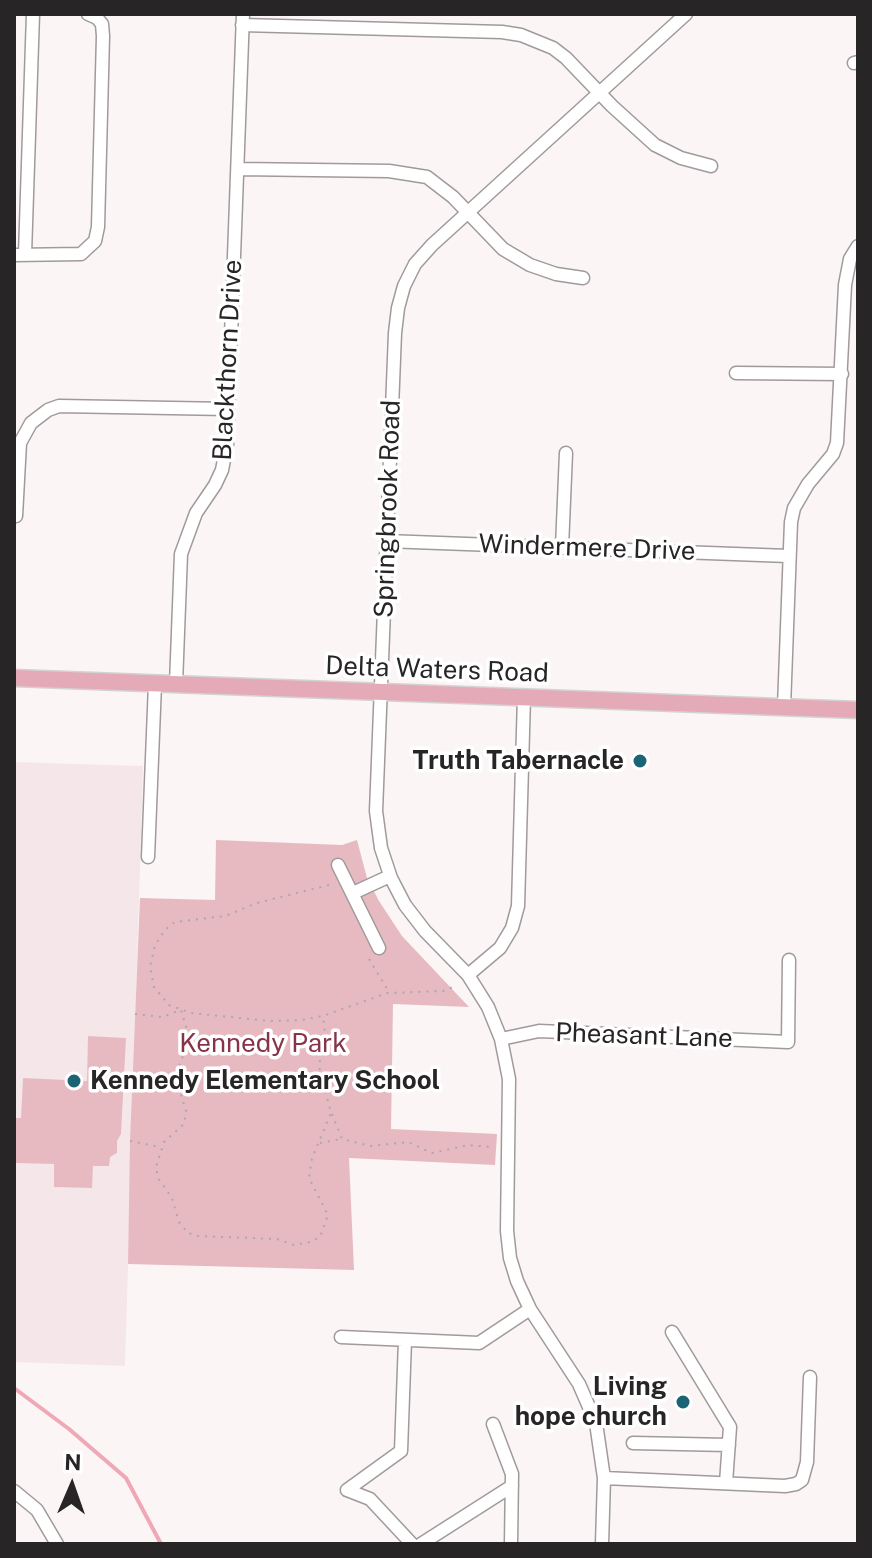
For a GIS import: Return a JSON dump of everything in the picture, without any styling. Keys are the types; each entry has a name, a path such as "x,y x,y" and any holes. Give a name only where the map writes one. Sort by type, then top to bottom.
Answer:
{"main road":[{"name":"Delta Waters Road","path":"14,678 858,710"}],"street":[{"path":"33,14 20,254 81,254 95,241 98,227 103,36 102,24 88,14"},
{"name":"Springbrook Road","path":"602,1544 604,1478 601,1443 579,1384 530,1309 517,1281 507,1231 510,1105 507,1062 501,1039 488,1007 468,975 425,931 405,905 390,876 381,848 376,811 398,308 415,264 686,14"},
{"path":"242,20 521,35 553,48 655,145 681,158 711,166"},
{"name":"Blackthorn Drive","path":"176,684 181,554 196,513 222,470 227,444 242,20"},
{"path":"238,169 410,172 427,177 440,185 503,249 530,265 556,274 583,278"},
{"path":"784,707 788,556 794,508 808,484 833,454 837,443 845,285 850,259 858,246"},
{"path":"736,373 842,374"},
{"path":"16,516 20,443 31,423 48,410 59,406 227,409"},
{"path":"562,547 566,453"},
{"name":"Windermere Drive","path":"386,541 788,556"},
{"path":"148,857 155,684"},
{"path":"468,975 500,948 512,928 518,906 524,697"},
{"path":"338,865 379,948"},
{"path":"353,893 390,876"},
{"name":"Pheasant Lane","path":"501,1039 539,1031 788,1042 789,960"},
{"path":"341,1337 479,1343 530,1309"},
{"path":"672,1332 730,1427 726,1483"},
{"path":"405,1340 401,1451 347,1490 370,1499 412,1544"},
{"path":"604,1478 785,1486 802,1480 807,1462 810,1377"},
{"path":"493,1424 512,1474 511,1544"},
{"path":"633,1443 729,1445"},
{"path":"421,1544 512,1486"},
{"path":"14,1491 37,1510 57,1544"}],"path":[{"path":"329,885 257,903 225,916 175,922 155,945 150,967 154,987 169,1005 181,1010 269,1021 323,1016 389,993 443,991 453,987"},
{"path":"369,959 389,993"},
{"path":"135,1014 162,1017 181,1010"},
{"path":"181,1010 189,1042 176,1079 186,1111 184,1124 164,1142 156,1167 158,1178 172,1198 179,1222 188,1233 277,1239 294,1245 320,1237 328,1215 309,1178 309,1166 331,1113"},
{"path":"323,1016 325,1034 319,1066 331,1113 342,1139"},
{"path":"319,1143 342,1139 371,1146 408,1142 432,1153 468,1145 492,1147"},
{"path":"130,1141 161,1147"}],"shaded area":[{"name":"Kennedy Elementary School","path":"14,762 143,766 125,1366 14,1362"}],"green space":[{"name":"Kennedy Park","path":"216,840 342,845 357,840 367,878 402,936 469,1007 393,1004 391,1129 497,1134 495,1165 349,1158 354,1270 128,1264 140,898 215,900"},
{"path":"88,1036 126,1038 121,1134 117,1141 117,1153 110,1157 109,1166 93,1166 92,1188 54,1187 54,1164 14,1163 14,1118 21,1118 23,1078 87,1081"}],"waterway":[{"path":"14,1388 69,1429 126,1478 161,1544"}],"place":[{"name":"Truth Tabernacle","path":"640,761"},
{"name":"Kennedy Elementary School","path":"74,1081"},
{"name":"Living hope church","path":"683,1402"}]}
